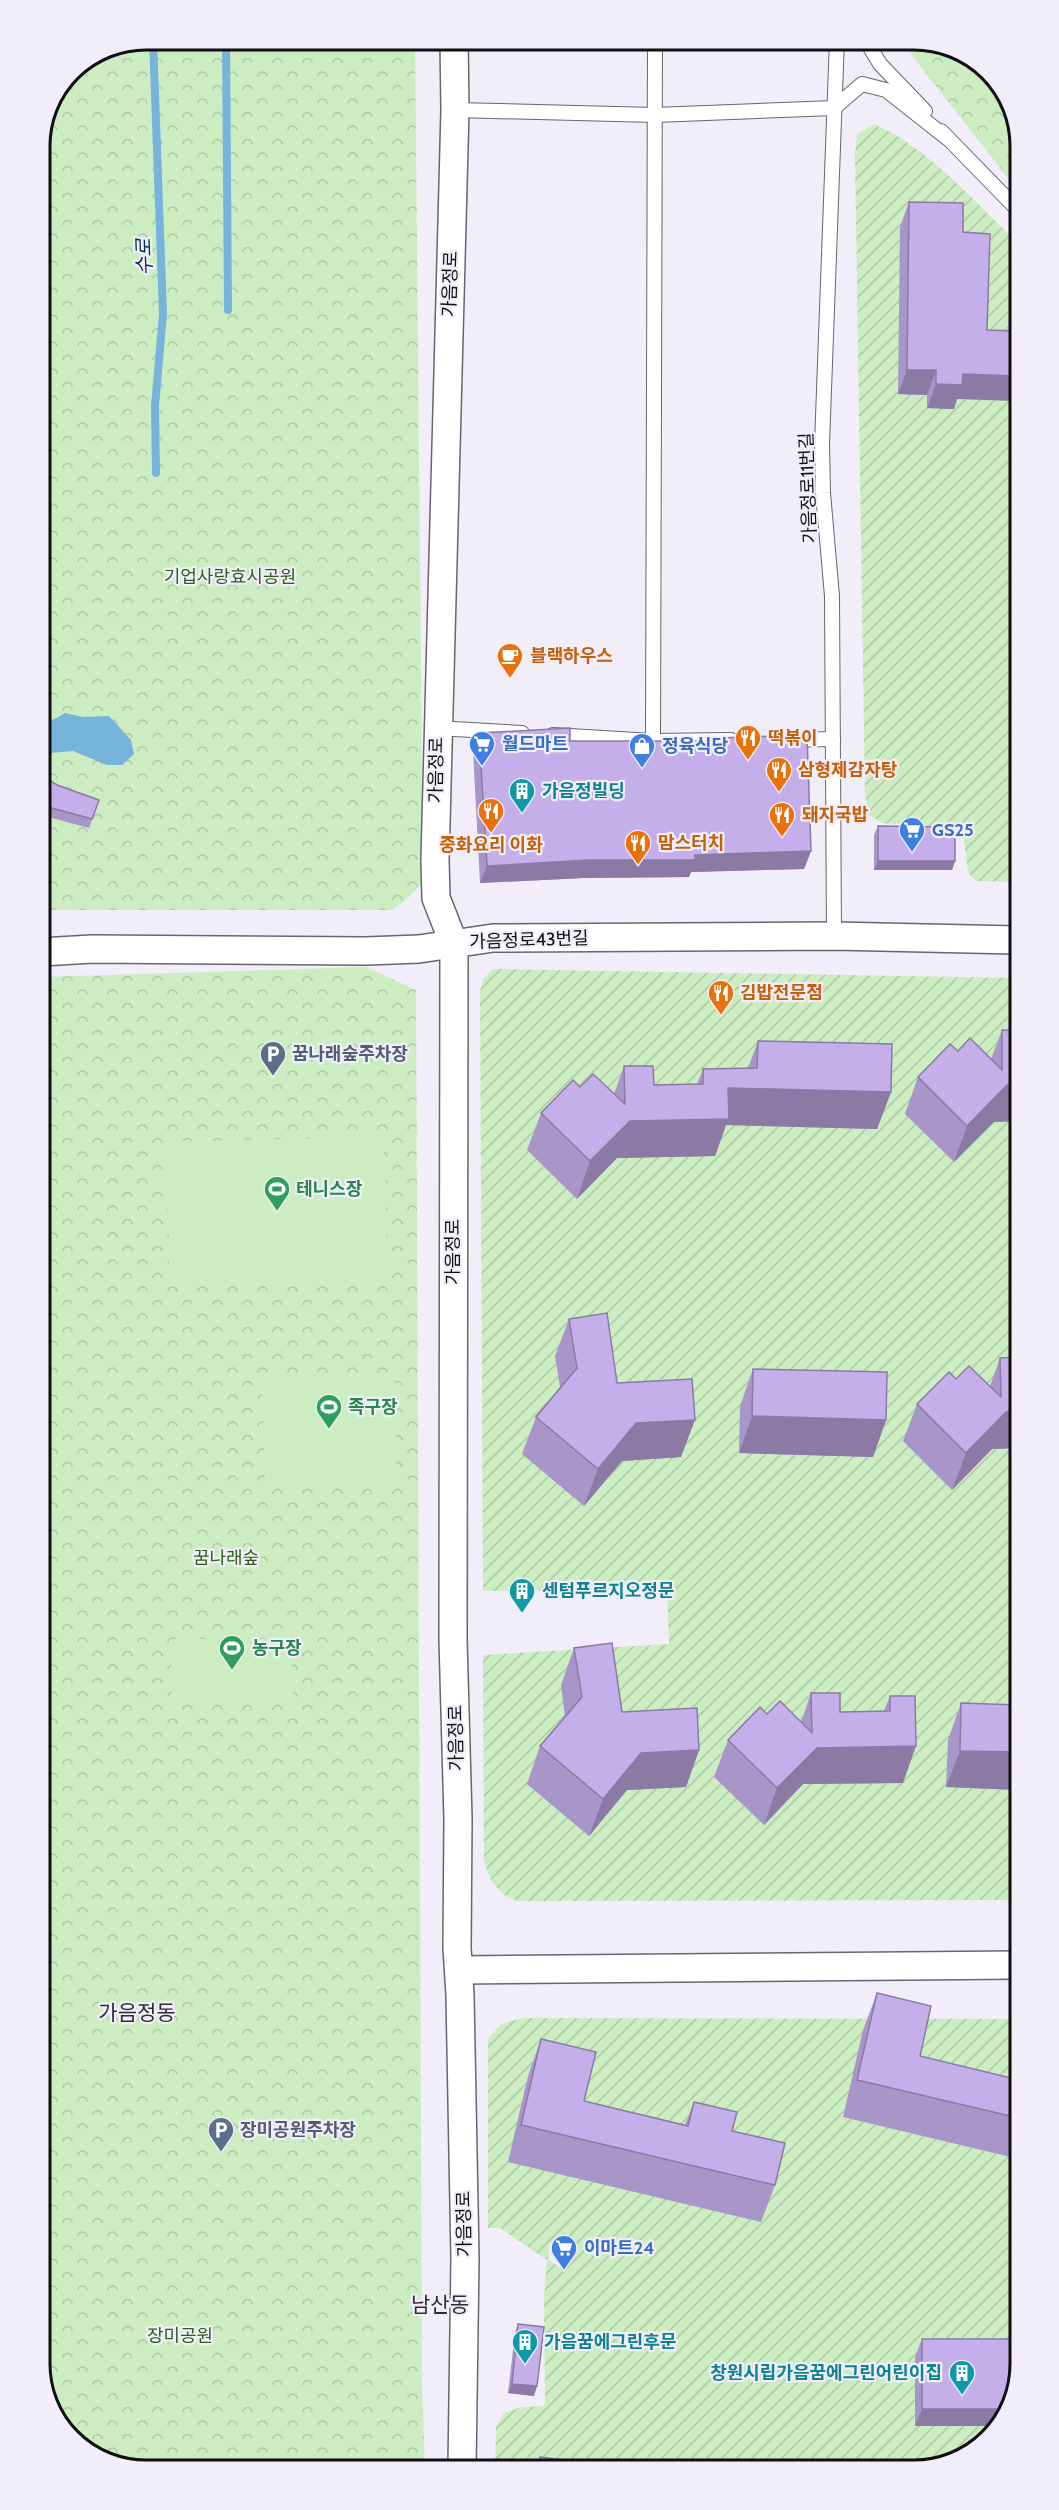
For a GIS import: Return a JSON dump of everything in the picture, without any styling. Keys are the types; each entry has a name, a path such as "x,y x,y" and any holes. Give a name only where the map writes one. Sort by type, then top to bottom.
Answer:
{"street":[{"name":"가음정로","path":"454,50 455,110 437,728 436,898 454,944 453,1639 465,2258 462,2460"},
{"name":"가음정로43번길","path":"50,951 92,949 366,951 419,949 493,938 834,936 1010,940"},
{"path":"459,1970 1010,1965"}],"lane":[{"path":"653,741 655,50"},
{"name":"가음정로11번길","path":"834,936 832,596 823,493 822,444 837,50"},
{"path":"872,50 880,64 930,116 947,138 1010,202"},
{"path":"455,110 655,115 834,108 862,84 886,90 947,138"},
{"path":"437,728 653,741 749,740"},
{"path":"773,740 833,740"}],"green space":[{"name":"기업사랑효시공원","path":"415,50 423,882 407,899 392,910 50,910 50,139 57,109 66,92 78,78 92,66 127,51"},
{"path":"908,50 938,53 962,62 990,87 997,98 1009,133 1010,181"},
{"path":"874,124 894,134 931,160 1010,235 1010,882 976,881 968,873 963,832 957,827 882,823 868,814 865,793 855,155 857,134"},
{"name":"꿈나래숲","path":"366,967 416,990 422,2382 425,2460 139,2460 121,2457 97,2448 73,2428 59,2407 50,2377 50,977"},
{"path":"493,969 1010,978 1010,1900 517,1901 499,1890 492,1881 484,1861 483,1655 669,1644 667,1589 483,1591 480,992 483,979"},
{"name":"테니스장","path":"384,1137 388,1283 170,1286 166,1142"},
{"name":"족구장","path":"394,1373 397,1484 265,1487 262,1375"},
{"name":"농구장","path":"292,1638 293,1704 172,1705 171,1639"},
{"path":"521,2018 1010,2019 1010,2364 1004,2395 990,2423 972,2441 956,2451 926,2460 495,2460 496,2427 504,2413 521,2407 544,2406 544,2298 547,2260 500,2228 488,2228 488,2039 501,2024","holes":["550,2241 563,2269 548,2260"]}],"water":[{"path":"65,713 83,717 109,716 131,740 134,754 122,765 107,765 73,751 50,753 50,722"}],"building":[{"path":"909,202 963,203 963,232 990,234 987,330 1010,331 1010,376 963,374 962,385 936,384 936,370 907,370"},
{"path":"570,728 570,741 715,741 715,738 807,735 811,851 695,855 695,860 589,860 487,866 479,733"},
{"path":"50,781 99,800 92,819 50,808"},
{"path":"878,826 955,827 955,861 878,861"},
{"path":"1002,1030 1010,1030 1010,1085 1007,1085 967,1126 918,1077 950,1044 958,1051 970,1038 1002,1070"},
{"path":"758,1041 892,1044 891,1092 728,1088 729,1119 630,1121 590,1161 541,1113 573,1080 580,1087 593,1074 625,1104 624,1066 653,1066 654,1085 703,1084 703,1069 757,1068"},
{"path":"607,1313 617,1383 692,1379 695,1420 636,1423 598,1469 536,1417 577,1368 569,1319"},
{"path":"1010,1357 1010,1412 1006,1412 966,1453 917,1404 949,1372 956,1379 969,1366 1001,1397 1000,1358"},
{"path":"753,1369 887,1372 886,1420 752,1416"},
{"path":"612,1643 622,1712 697,1708 699,1750 641,1753 603,1799 540,1746 582,1697 574,1648"},
{"path":"811,1693 840,1693 840,1712 890,1711 890,1696 915,1696 916,1746 817,1748 777,1788 728,1740 760,1707 767,1714 780,1701 812,1733"},
{"path":"961,1703 1010,1705 1010,1752 960,1751"},
{"path":"877,1993 931,2006 920,2056 1010,2078 1010,2116 857,2080"},
{"path":"541,2039 596,2052 584,2101 688,2126 694,2102 737,2112 732,2131 785,2143 775,2185 521,2125"},
{"name":"가음꿈에그린후문","path":"518,2324 544,2327 537,2386 512,2384"},
{"name":"창원시립가음꿈에그린어린이집","path":"922,2339 1010,2339 1009,2377 998,2409 922,2409"},
{"path":"540,2457 563,2460 540,2460"}],"waterway":[{"name":"수로","path":"153,50 163,314 155,406 156,473"},
{"name":"수로","path":"226,50 228,310"}],"place":[{"name":"블랙하우스","path":"510,679"},
{"name":"떡볶이","path":"748,761"},
{"name":"월드마트","path":"482,767"},
{"name":"정육식당","path":"642,769"},
{"name":"삼형제감자탕","path":"779,793"},
{"name":"가음정빌딩","path":"522,814"},
{"name":"중화요리 이화","path":"491,834"},
{"name":"돼지국밥","path":"782,838"},
{"name":"GS25","path":"912,853"},
{"name":"맘스터치","path":"638,866"},
{"name":"김밥전문점","path":"721,1016"},
{"name":"꿈나래숲주차장","path":"273,1077"},
{"name":"테니스장","path":"277,1212"},
{"name":"족구장","path":"329,1430"},
{"name":"센텀푸르지오정문","path":"522,1614"},
{"name":"농구장","path":"232,1671"},
{"name":"장미공원주차장","path":"221,2153"},
{"name":"이마트24","path":"564,2271"},
{"name":"가음꿈에그린후문","path":"525,2365"},
{"name":"창원시립가음꿈에그린어린이집","path":"962,2396"}],"district":[{"name":"가음정동","path":"137,2013"},
{"name":"남산동","path":"440,2305"}],"park label":[{"name":"장미공원","path":"180,2336"}]}
